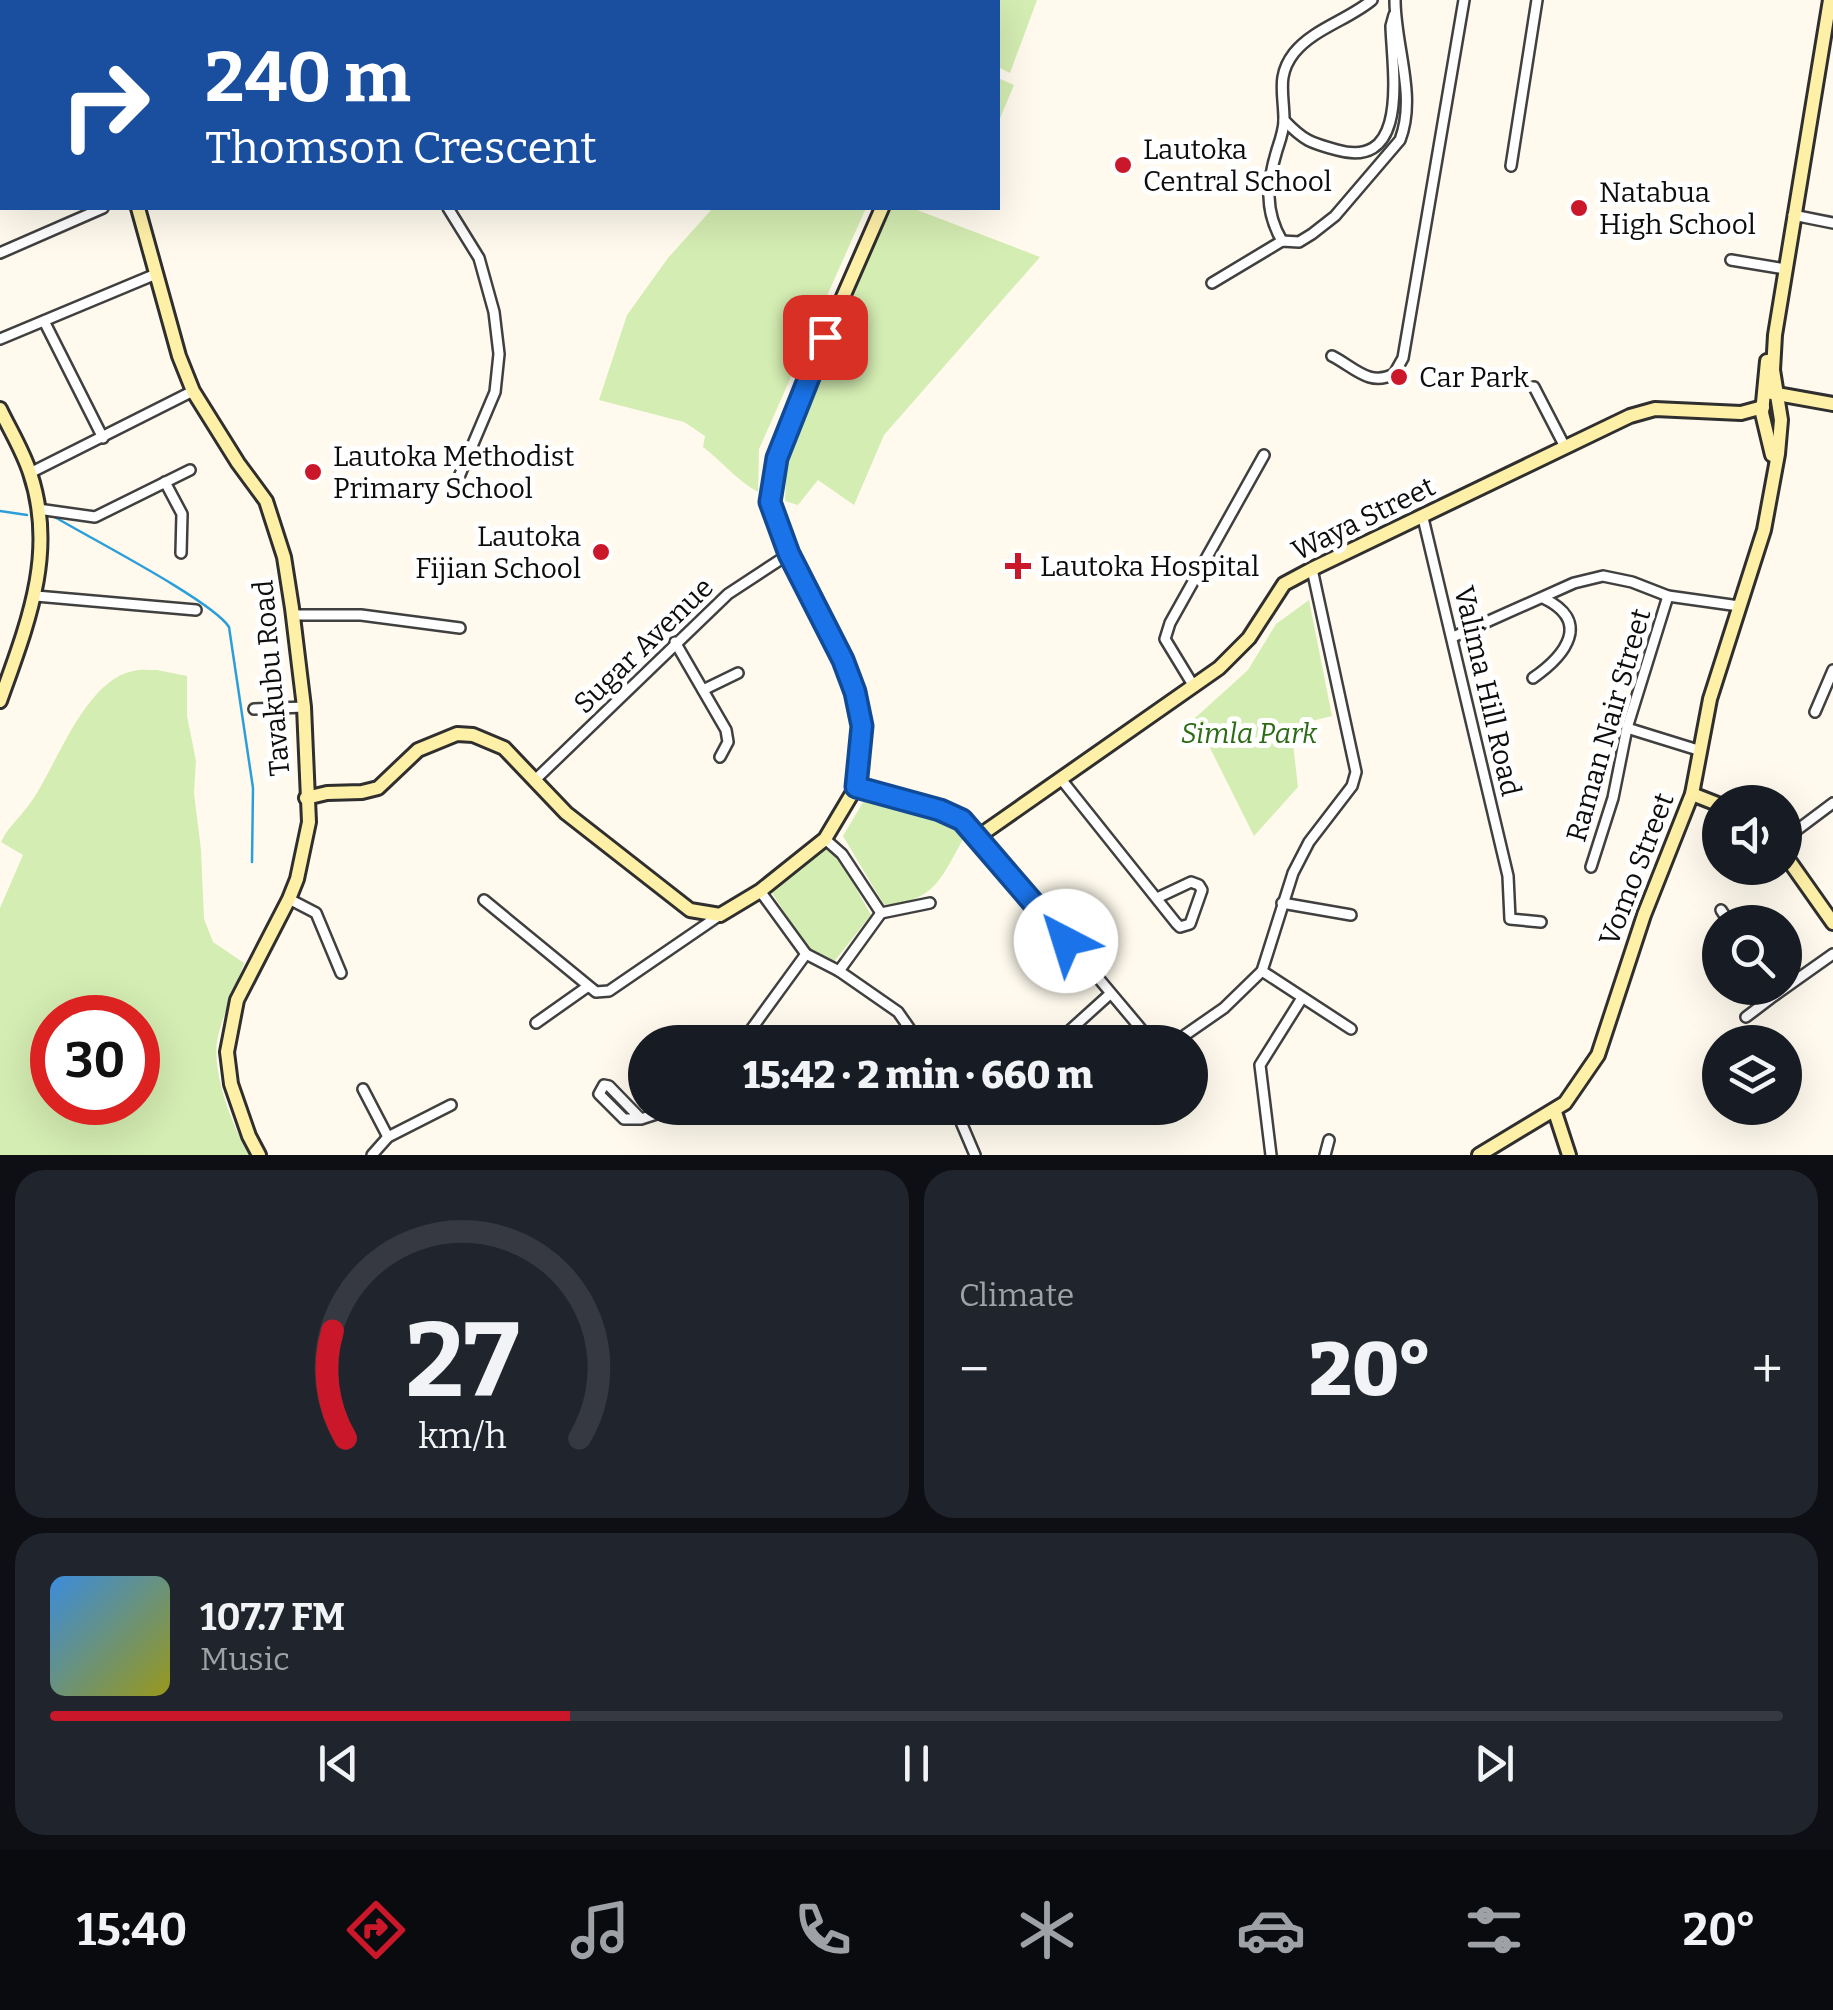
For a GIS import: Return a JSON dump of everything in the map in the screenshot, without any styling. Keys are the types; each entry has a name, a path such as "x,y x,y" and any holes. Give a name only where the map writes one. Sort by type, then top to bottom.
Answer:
{"main road":[{"name":"Vomo Street","path":"1478,1155 1555,1112 1574,1094 1598,1055 1644,915 1692,794 1698,750 1764,530 1772,488 1781,418 1774,370 1776,335 1792,216 1830,0"},
{"name":"Tavakubu Road","path":"139,210 179,356 193,392 266,500 284,557 304,707 308,822 297,878 236,1000 228,1030 231,1084 248,1136 259,1155"},
{"path":"306,798 378,788 418,750 457,734 473,736 504,748 566,813 690,910 720,916 760,891 825,839 856,787 862,726 843,660 789,554 770,502 777,458 881,210"},
{"name":"Vomo Street","path":"1772,488 1772,445 1763,402 1766,362 1776,335"},
{"name":"Waya Street","path":"979,836 1219,668 1249,638 1284,584 1312,569 1630,416 1655,409 1748,412 1778,394 1826,403"},
{"path":"1766,426 1794,404 1826,403"},
{"path":"0,409 30,473 42,538 36,596 0,701"},
{"name":"Waya Street","path":"1722,413 1766,426"},
{"path":"856,787 940,810 962,820 979,836"},
{"path":"1692,794 1702,798"},
{"path":"1802,879 1833,922"},
{"path":"1555,1112 1569,1155"}],"street":[{"path":"1282,240 1272,225 1267,191 1284,120 1280,87 1284,70 1304,42 1372,0"},
{"path":"1212,284 1282,240 1300,242 1335,216 1400,140 1405,129 1406,101 1395,0"},
{"path":"1332,356 1376,380 1394,374 1403,358 1464,0"},
{"path":"1511,166 1536,0"},
{"path":"1284,120 1309,143 1320,146 1355,154 1378,142 1390,126 1394,111 1391,26 1395,12"},
{"path":"0,253 97,210"},
{"path":"449,210 480,258 494,312 499,354 495,392 453,491"},
{"path":"1792,216 1833,223"},
{"path":"1730,260 1785,270"},
{"path":"0,339 156,274"},
{"path":"44,320 103,438"},
{"path":"1534,387 1564,445"},
{"path":"30,473 193,392"},
{"path":"1193,685 1165,639 1264,455"},
{"path":"38,509 94,517 190,470"},
{"path":"165,482 182,514 180,553"},
{"name":"Valima Hill Road","path":"1423,518 1508,876 1510,920 1541,922"},
{"name":"Sugar Avenue","path":"536,779 744,580 789,554"},
{"path":"1200,1025 1224,1008 1262,971 1282,903 1309,842 1352,786 1356,772 1312,569"},
{"path":"1453,637 1574,583 1603,576 1668,596 1739,606"},
{"path":"36,596 196,610"},
{"name":"Raman Nair Street","path":"1591,867 1613,798 1627,728 1668,596"},
{"path":"1534,678 1564,651 1570,631 1563,609 1543,598"},
{"path":"292,615 420,620 460,628"},
{"path":"675,642 728,737 720,757"},
{"path":"1816,712 1830,687 1833,670"},
{"path":"703,690 738,673"},
{"path":"254,709 304,707"},
{"path":"1627,728 1698,750"},
{"path":"1061,780 1176,924 1186,926 1193,918 1202,890 1190,882 1157,898"},
{"path":"1802,826 1833,803"},
{"path":"979,836 1137,1025"},
{"path":"825,839 842,854 880,914"},
{"path":"760,891 806,954 840,971 898,1012 907,1025"},
{"path":"289,900 316,913 341,973"},
{"path":"484,900 596,992 609,991 720,916"},
{"path":"840,971 880,914 930,903"},
{"path":"1282,903 1351,916"},
{"path":"754,1025 806,954"},
{"path":"1802,973 1833,954"},
{"path":"1262,971 1350,1029"},
{"path":"536,1023 587,987"},
{"path":"1076,1025 1110,994"},
{"path":"1271,1155 1260,1065 1302,998"},
{"path":"1746,1017 1758,1005"},
{"path":"604,1084 609,1086 641,1120 624,1119 599,1094 600,1088 604,1084"},
{"path":"363,1090 388,1137"},
{"path":"372,1155 388,1137 450,1105"},
{"path":"962,1125 975,1155"},
{"path":"1325,1155 1329,1140"}],"green space":[{"path":"1000,0 1037,0 1010,73 1000,68"},
{"path":"1000,79 1014,85 1000,118"},
{"path":"711,210 865,210 759,449 758,492 703,447 705,436 684,422 599,400 627,315 668,258"},
{"path":"889,210 917,210 1040,257 884,435 854,505 818,480 798,505 785,501 787,454"},
{"name":"Simla Park","path":"1309,600 1332,716 1291,726 1298,787 1254,836 1195,718 1248,670 1276,624"},
{"path":"142,670 187,676 187,716 196,761 194,793 204,919 213,942 244,963 223,1017 217,1065 224,1097 250,1155 0,1155 0,908 23,855 1,842 33,799 87,706 116,678"},
{"path":"865,799 951,823 965,836 943,875 927,892 902,903 884,905 843,836"},
{"path":"819,843 839,858 871,915 833,963 809,951 764,880"}],"waterway":[{"path":"0,511 27,515"},
{"path":"53,516 175,586 229,627 253,788 252,862"}],"place":[{"name":"Lautoka Central School","path":"1123,165"},
{"name":"Natabua High School","path":"1579,208"},
{"name":"Car Park","path":"1399,377"},
{"name":"Lautoka Methodist Primary School","path":"313,472"},
{"name":"Lautoka Fijian School","path":"601,552"},
{"name":"Lautoka Hospital","path":"1018,566"}],"route":[{"path":"825,337 777,458 770,502 789,554 855,692 862,726 856,787 940,810 962,820 1066,941"}]}
